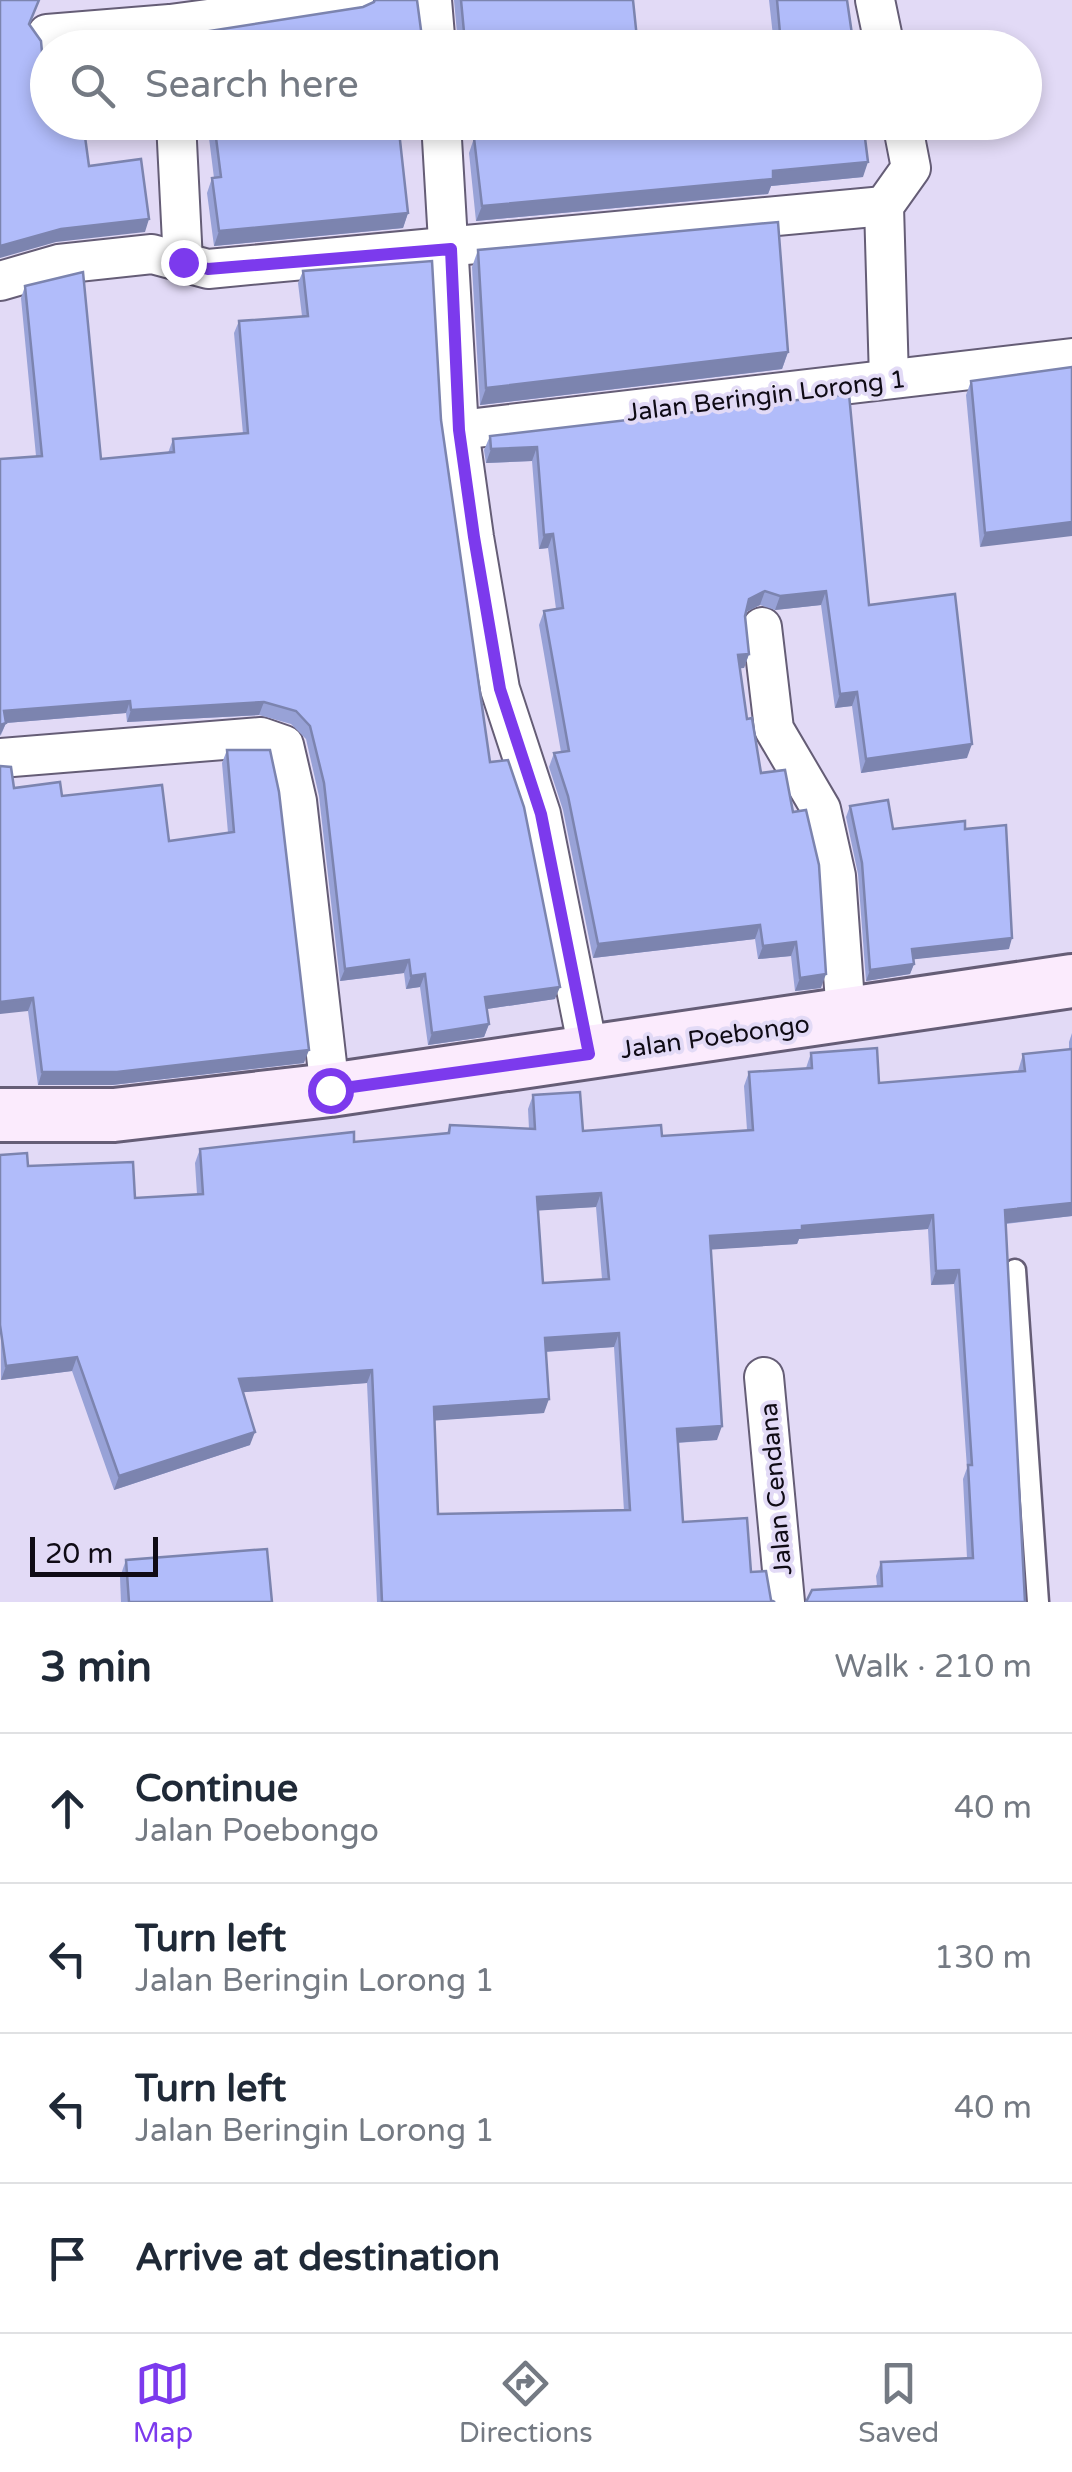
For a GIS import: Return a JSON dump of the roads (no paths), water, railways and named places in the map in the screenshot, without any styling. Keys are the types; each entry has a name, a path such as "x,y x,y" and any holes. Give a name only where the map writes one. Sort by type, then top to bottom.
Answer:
{"main road":[{"name":"Jalan Poebongo","path":"0,1115 114,1115 330,1090 1072,982"}],"street":[{"path":"202,30 354,0"},
{"path":"432,0 434,30"},
{"path":"875,0 882,30"},
{"path":"177,140 183,262"},
{"path":"442,140 459,430 500,689 541,814 589,1054"},
{"path":"889,379 884,206 911,168 906,140"},
{"path":"0,282 59,264 152,254 208,269 884,206"},
{"name":"Jalan Beringin Lorong 1","path":"459,430 1072,358"},
{"path":"762,627 774,729 821,809 836,876 846,1016"},
{"path":"0,758 261,737 284,745 297,801 330,1090"},
{"name":"Jalan Cendana","path":"764,1377 785,1602"}],"lane":[{"path":"1014,1270 1038,1602"}]}
